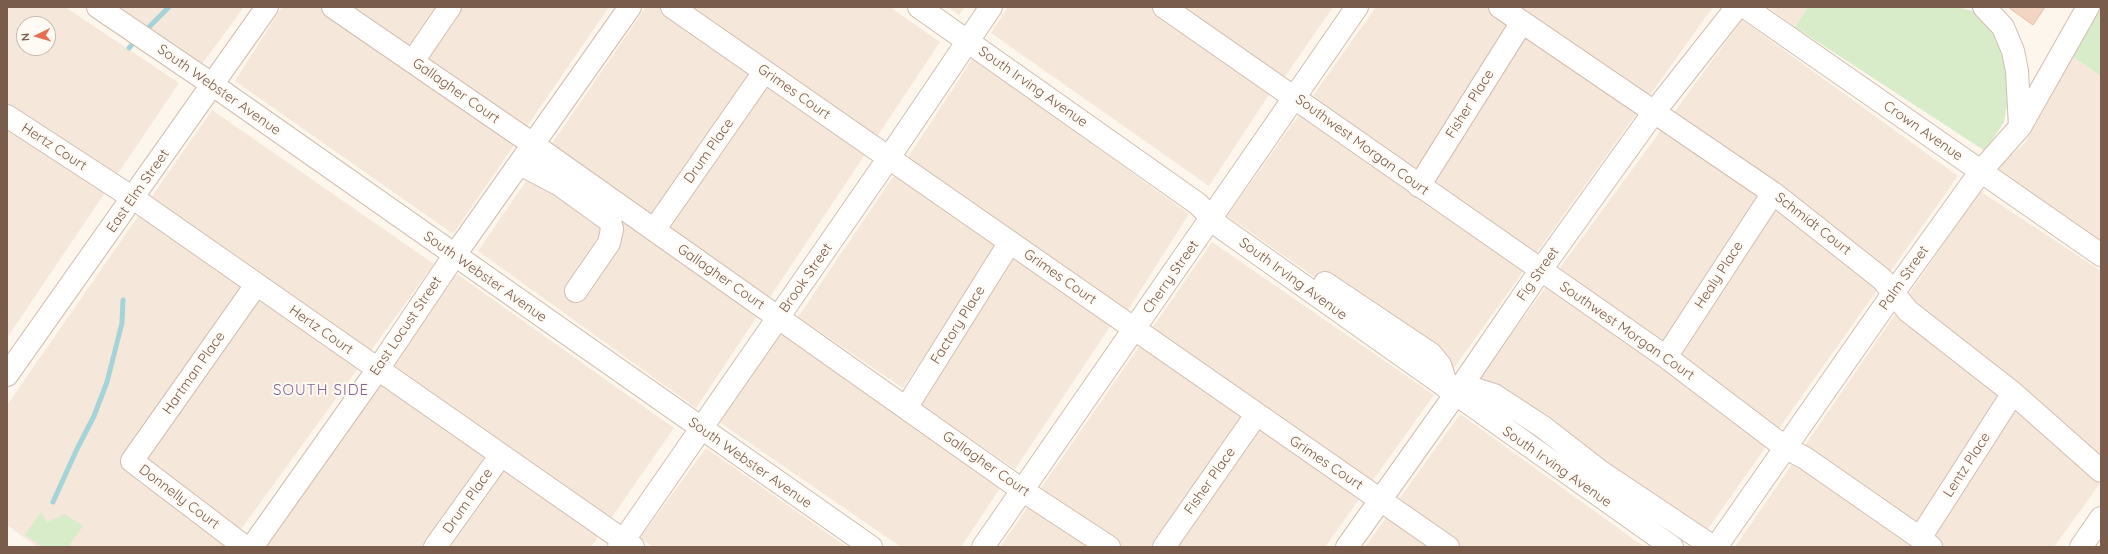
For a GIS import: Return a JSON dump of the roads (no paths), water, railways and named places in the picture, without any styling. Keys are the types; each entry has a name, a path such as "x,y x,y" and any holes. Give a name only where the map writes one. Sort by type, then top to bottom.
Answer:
{"street":[{"name":"South Webster Avenue","path":"98,7 213,85 454,256 871,547"},
{"name":"East Elm Street","path":"7,375 267,7"},
{"name":"Gallagher Court","path":"333,7 534,145 1022,490 1109,547"},
{"path":"413,61 450,7"},
{"name":"East Locust Street","path":"252,547 378,369 454,256 534,145 630,7"},
{"name":"Grimes Court","path":"672,7 888,159 1010,242 1256,415 1448,547"},
{"name":"South Irving Avenue","path":"919,7 1198,204 1215,223 1455,389 1589,489 1672,547"},
{"name":"Brook Street","path":"626,545 700,428 779,318 991,7"},
{"name":"Cherry Street","path":"983,547 1135,329 1215,223 1296,97 1357,7"},
{"name":"Schmidt Court","path":"1500,7 1773,193 1882,279 1908,310 2013,393 2101,471"},
{"name":"Fig Street","path":"1347,547 1455,389 1654,112 1737,7"},
{"name":"Crown Avenue","path":"1745,7 2101,255"},
{"path":"1984,7 2003,27 2014,52 2017,71 2020,127"},
{"name":"Palm Street","path":"1714,547 1786,448 1894,292 1981,172 2020,127 2088,7"},
{"name":"Southwest Morgan Court","path":"1169,8 1540,271 1666,357 1786,448 1805,458 1926,542"},
{"name":"Fisher Place","path":"1419,186 1522,22"},
{"name":"Drum Place","path":"654,230 764,72"},
{"name":"Hertz Court","path":"8,118 133,198 501,455 626,545"},
{"path":"520,164 560,185 610,221 612,229 608,243 576,291"},
{"name":"Healy Place","path":"1666,357 1773,193"},
{"name":"Factory Place","path":"906,408 1010,242"},
{"name":"Hartman Place","path":"132,461 256,285"},
{"path":"1455,389 1494,395 1543,427 1601,472 1714,547"},
{"name":"Lentz Place","path":"1926,542 2013,393"},
{"name":"Fisher Place","path":"1164,547 1256,415"},
{"name":"Drum Place","path":"435,547 501,455"},
{"name":"Donnelly Court","path":"132,461 244,547"},
{"path":"1589,489 1601,472"},
{"path":"2081,547 2101,518"}],"waterway":[{"path":"144,32 169,7"},
{"path":"129,48 137,39"},
{"path":"53,502 94,416 107,382 122,323 123,300"}],"district":[{"name":"SOUTH SIDE","path":"321,390"}]}
